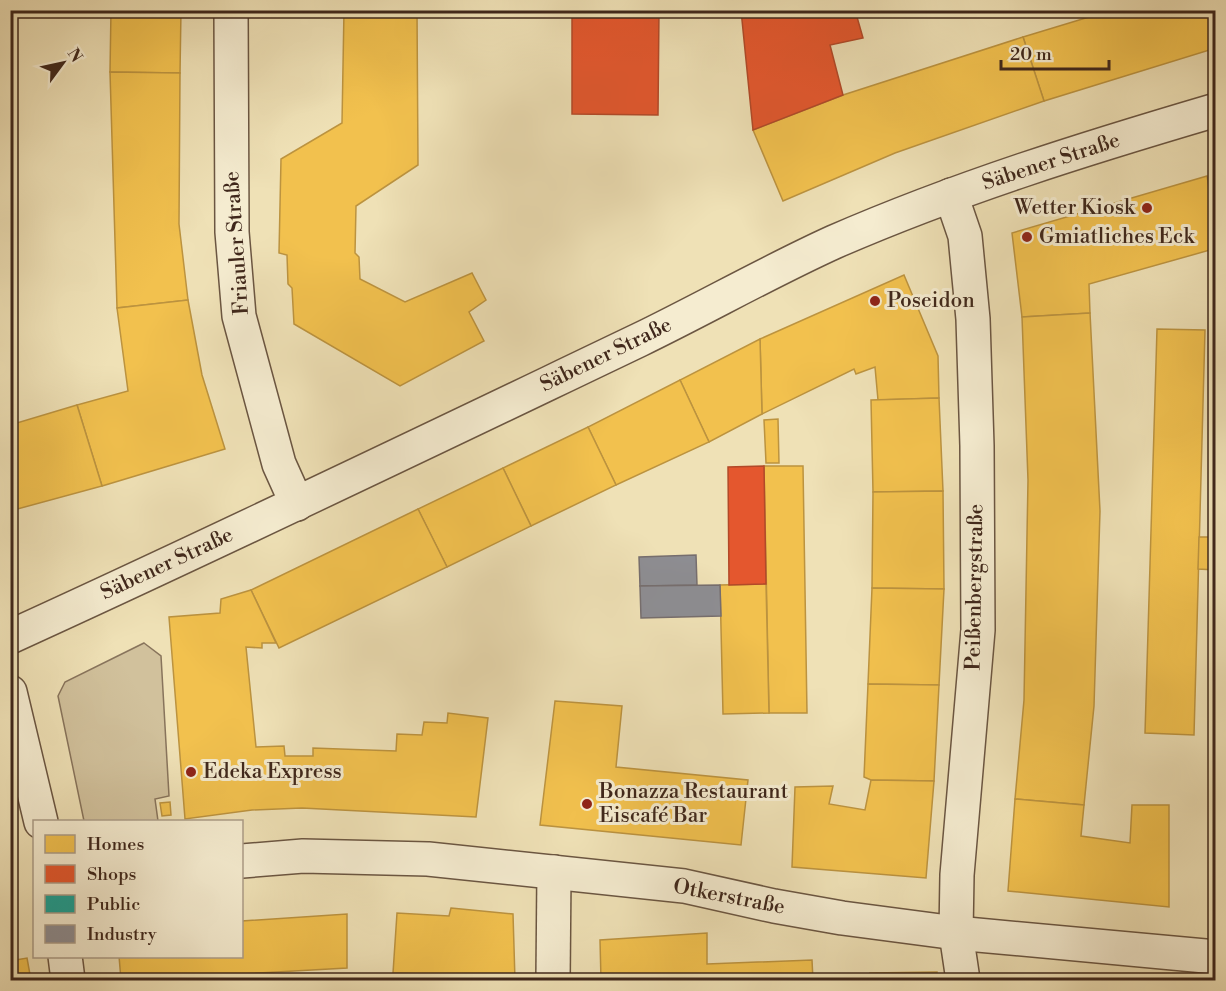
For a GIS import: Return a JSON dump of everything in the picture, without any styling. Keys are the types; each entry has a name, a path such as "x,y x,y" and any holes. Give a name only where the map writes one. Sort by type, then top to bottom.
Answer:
{"street":[{"name":"Friauler Straße","path":"231,10 232,232 239,316 279,464 297,504"},
{"name":"Säbener Straße","path":"10,637 297,504 824,248 951,195 1115,140 1215,110"},
{"name":"Peißenbergstraße","path":"951,195 965,236 973,319 977,446 978,630 957,874 956,933 963,981"},
{"path":"10,692 41,820"},
{"name":"Otkerstraße","path":"243,861 303,856 428,859 684,886 842,918 956,933 1215,957"},
{"path":"553,981 554,872"},
{"path":"65,958 68,981"}],"shaded area":[{"path":"144,643 161,656 169,796 155,799 158,820 84,820 58,696 65,682"}],"building: Homes":[{"path":"111,10 181,10 180,73 110,72"},
{"path":"344,10 417,10 418,165 356,206 355,253 359,257 360,279 405,302 472,273 486,300 469,312 484,341 400,386 294,324 292,288 288,284 287,255 279,253 281,159 342,123"},
{"path":"1112,10 1216,10 1216,48 1044,101 1023,37"},
{"path":"1023,37 1044,101 895,153 783,201 753,130 843,95"},
{"path":"110,72 180,73 179,224 188,300 117,308"},
{"path":"1207,176 1210,194 1210,250 1089,284 1090,313 1022,317 1012,233"},
{"path":"904,275 938,356 939,398 878,400 875,367 856,374 854,369 762,414 760,339"},
{"path":"188,300 202,375 225,449 102,486 77,405 128,391 117,308"},
{"path":"1090,313 1100,511 1094,706 1084,805 1015,799 1024,700 1028,480 1022,317"},
{"path":"1157,329 1205,330 1194,735 1145,733"},
{"path":"760,339 762,414 709,442 680,380"},
{"path":"10,348 17,423 10,425"},
{"path":"680,380 709,442 616,485 588,427"},
{"path":"939,398 943,491 873,492 871,400"},
{"path":"77,405 102,486 10,511 10,425"},
{"path":"778,419 779,463 766,463 764,420"},
{"path":"588,427 616,485 531,526 503,468"},
{"path":"764,466 803,466 807,713 769,713"},
{"path":"503,468 531,526 447,567 418,509"},
{"path":"943,491 944,589 872,588 873,492"},
{"path":"418,509 447,567 279,648 251,590"},
{"path":"1199,537 1216,537 1216,570 1198,569"},
{"path":"766,584 769,713 723,714 720,585"},
{"path":"872,588 944,589 939,685 868,684"},
{"path":"251,590 276,643 262,643 262,648 246,647 256,747 284,746 285,756 313,756 313,748 396,751 397,734 422,735 424,722 447,723 448,713 488,718 476,817 302,808 252,810 185,819 169,617 220,613 221,599"},
{"path":"868,684 939,685 934,781 871,780 864,777"},
{"path":"555,701 622,706 616,767 748,780 741,845 540,825"},
{"path":"871,780 934,781 926,878 792,867 795,787 833,786 829,804 865,810"},
{"path":"1015,799 1084,805 1081,836 1130,843 1132,805 1169,805 1169,907 1008,891"},
{"path":"170,802 171,815 162,816 160,803"},
{"path":"451,908 513,914 515,980 452,980 452,975 393,973 397,913 449,916"},
{"path":"347,914 347,968 189,977 189,980 121,980 119,958 243,958 243,921"},
{"path":"707,933 707,964 812,960 813,980 601,980 600,940"},
{"path":"27,958 31,980 10,980 10,961"},
{"path":"937,972 937,980 870,980 870,973"}],"building: Shops":[{"path":"572,10 659,10 658,115 572,114"},
{"path":"741,10 855,10 863,38 830,45 843,95 753,130"},
{"path":"764,466 766,584 729,585 728,467"}],"building: Public":[{"path":"1210,194 1216,194 1216,247 1211,247"}],"building: Industry":[{"path":"696,555 697,585 640,586 639,557"},
{"path":"720,585 721,616 641,618 640,586"}],"place":[{"name":"Wetter Kiosk","path":"1147,208"},
{"name":"Gmiatliches Eck","path":"1027,237"},
{"name":"Poseidon","path":"875,301"},
{"name":"Edeka Express","path":"191,772"},
{"name":"Bonazza Restaurant Eiscafé Bar","path":"587,804"}]}
